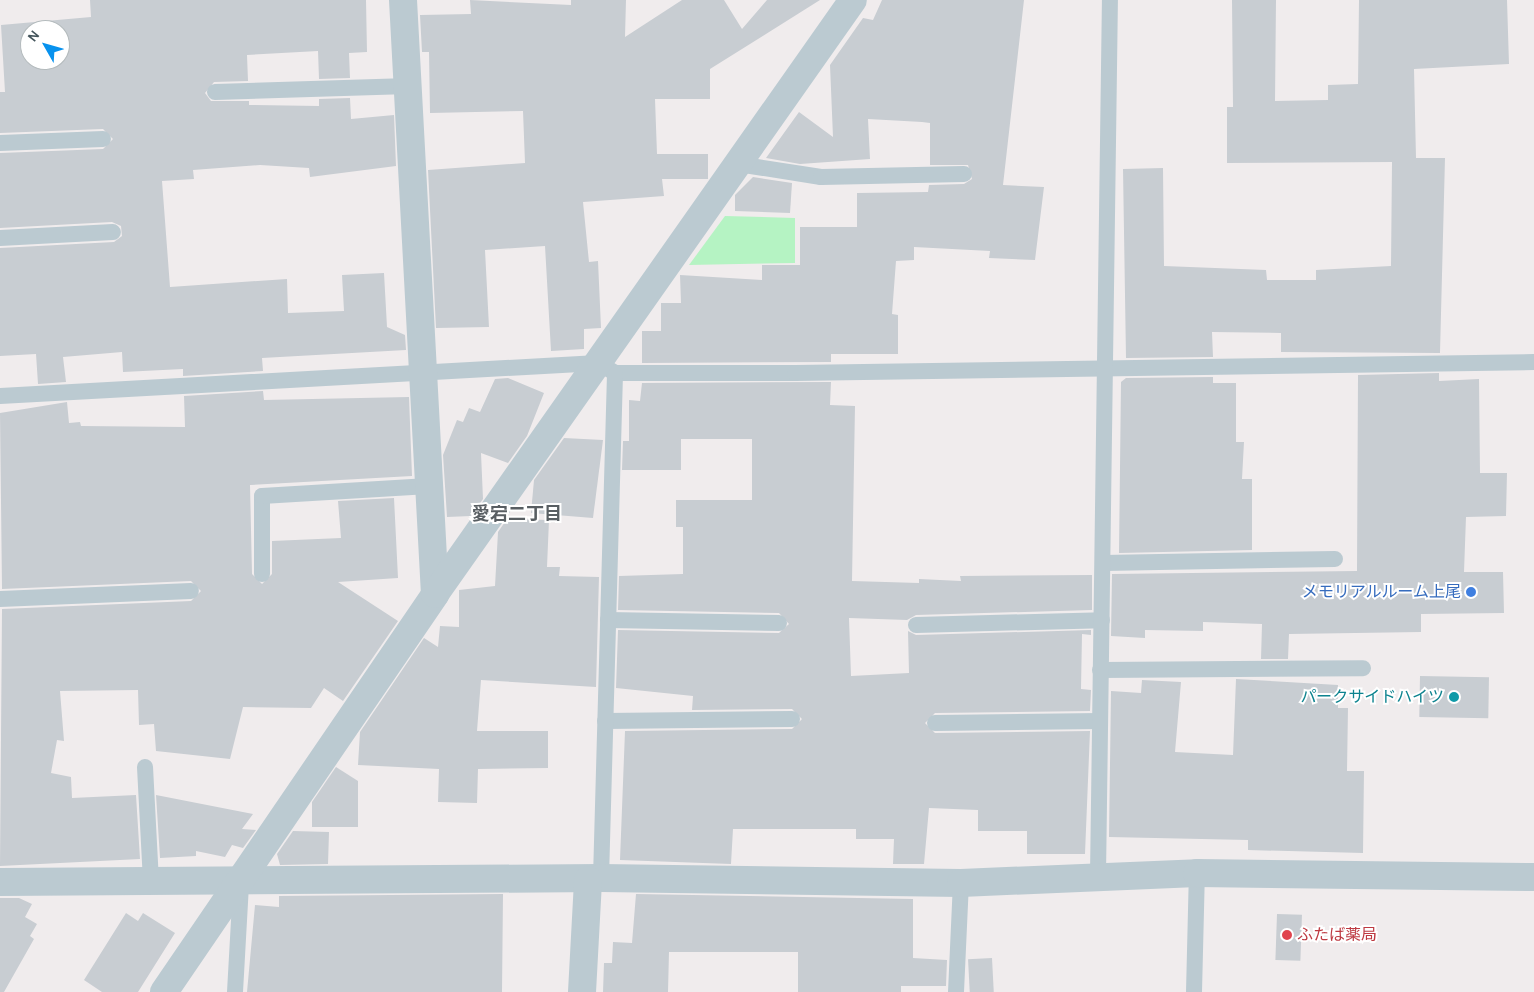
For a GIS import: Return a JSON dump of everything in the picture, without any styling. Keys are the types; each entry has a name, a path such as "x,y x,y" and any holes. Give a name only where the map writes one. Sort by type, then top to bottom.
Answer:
{"street":[{"path":"404,0 435,594"},
{"path":"164,992 241,882 435,594 607,368 738,164 853,0"},
{"path":"0,882 594,879 961,883 1098,876 1197,874 1534,877"},
{"path":"582,992 594,879"}],"lane":[{"path":"1098,876 1110,0"},
{"path":"215,92 409,86"},
{"path":"0,143 102,139"},
{"path":"738,164 821,177 964,174"},
{"path":"0,238 113,232"},
{"path":"0,396 424,373 607,368 1105,368 1534,362"},
{"path":"594,879 605,721 608,620 607,368"},
{"path":"262,574 262,496 429,486"},
{"path":"1103,563 1335,559"},
{"path":"0,599 191,591"},
{"path":"608,620 779,623"},
{"path":"916,625 1102,620"},
{"path":"1100,670 1364,668"},
{"path":"605,721 792,719"},
{"path":"935,723 1100,721"},
{"path":"145,767 151,880"},
{"path":"1194,992 1197,874"},
{"path":"235,992 241,882"},
{"path":"956,992 961,883"}],"green space":[{"path":"725,216 795,218 795,263 689,265"}],"building":[{"path":"90,0 366,0 367,52 349,53 350,78 319,79 318,51 247,55 248,81 214,82 205,93 211,101 249,101 249,105 319,106 319,99 350,98 351,119 394,115 396,166 310,177 309,168 260,165 193,170 194,179 162,181 170,287 287,279 288,313 344,311 342,275 384,273 387,327 405,335 406,350 262,358 263,371 183,376 183,369 123,372 122,352 63,357 66,382 38,384 36,354 0,356 0,248 114,242 122,236 121,226 112,222 0,228 0,153 103,149 113,139 103,129 0,133 0,92 5,92 1,25 20,23 20,70 70,70 70,20 57,20 91,17"},
{"path":"470,0 571,5 571,0 626,0 625,37 682,0 724,0 742,29 767,0 820,0 710,69 710,99 655,99 657,154 708,154 708,179 662,179 664,196 583,202 589,262 598,261 601,328 584,329 584,349 551,351 545,246 485,250 489,327 436,328 428,170 525,163 523,111 430,113 429,52 422,52 420,15 471,14"},
{"path":"882,0 1024,0 1003,185 1044,187 1035,260 989,258 990,251 914,247 914,260 896,261 892,314 898,315 898,354 831,354 831,362 642,363 642,331 661,331 661,303 681,303 680,275 762,280 762,265 800,265 800,227 857,227 857,193 928,192 929,185 964,184 972,179 968,165 930,165 930,123 922,122 868,119 870,159 800,164 766,158 799,112 833,137 830,65 863,18 873,20"},
{"path":"1232,0 1276,0 1275,101 1328,100 1328,85 1358,84 1359,0 1507,0 1509,64 1414,69 1416,158 1445,158 1440,353 1281,352 1281,333 1212,332 1213,357 1126,358 1123,169 1163,168 1164,266 1266,270 1267,280 1316,280 1316,270 1391,266 1392,162 1227,163 1227,107 1233,107"},
{"path":"753,177 792,183 790,213 735,211 735,195"},
{"path":"1439,373 1439,381 1479,379 1480,473 1507,473 1506,516 1466,517 1464,572 1503,572 1504,613 1421,614 1421,632 1289,634 1288,659 1261,659 1262,624 1203,622 1203,631 1145,630 1145,638 1111,636 1112,574 1357,571 1358,375"},
{"path":"1213,377 1213,383 1236,383 1236,442 1244,442 1242,479 1252,479 1252,550 1119,553 1121,382 1126,378"},
{"path":"508,378 544,393 527,436 508,463 481,453 483,499 471,516 447,517 443,455 457,420 463,422 469,408 480,412 495,379"},
{"path":"831,382 830,405 855,406 852,581 919,583 919,579 961,581 960,576 1092,575 1092,610 916,615 907,620 849,618 851,676 909,673 908,631 916,635 1091,630 1091,635 1082,634 1081,689 1091,690 1090,711 935,713 925,723 935,733 1090,731 1085,854 1027,854 1027,831 978,831 978,810 929,808 924,864 893,864 894,839 856,839 856,829 733,829 731,864 620,860 625,731 792,729 802,719 792,709 692,710 693,696 616,688 618,630 779,633 789,624 779,613 618,610 619,576 683,574 683,527 676,527 676,500 752,500 752,439 681,439 681,470 622,470 623,441 629,441 629,400 640,401 642,383"},
{"path":"263,391 264,400 409,397 412,476 250,485 252,574 262,584 272,574 272,541 341,538 338,501 394,498 398,578 338,582 398,621 343,701 324,688 311,708 243,707 230,759 156,751 154,724 139,725 138,690 60,691 64,741 57,740 51,773 71,777 72,798 136,795 140,859 0,866 2,609 191,601 201,591 191,581 2,589 0,413 67,402 69,423 80,422 81,426 185,427 184,396"},
{"path":"564,438 603,440 593,518 531,513 534,480"},
{"path":"507,519 549,520 547,567 560,567 559,576 599,577 596,687 481,680 477,731 548,731 548,768 478,769 477,803 438,802 439,769 358,765 360,732 424,638 438,647 440,626 459,627 459,590 495,586 498,532"},
{"name":"パークサイドハイツ","path":"1420,676 1489,677 1488,718 1419,717"},
{"path":"1236,679 1338,685 1338,708 1348,708 1347,771 1364,771 1363,853 1248,850 1248,840 1109,837 1111,691 1141,693 1142,680 1181,682 1175,752 1233,755"},
{"path":"336,767 358,781 358,827 312,827 312,802"},
{"path":"156,795 253,814 242,829 256,830 243,848 232,845 225,857 196,851 196,856 160,858"},
{"path":"293,831 329,832 328,864 280,865 277,854"},
{"path":"503,894 502,992 247,992 255,905 279,907 279,896"},
{"path":"636,894 913,899 913,958 947,960 946,986 901,986 901,992 798,992 798,952 669,952 668,992 603,992 604,963 612,963 613,942 632,943"},
{"path":"0,898 19,898 32,904 25,917 37,924 30,936 34,939 4,992 0,992"},
{"path":"126,913 138,921 143,913 175,933 138,992 102,992 84,980"},
{"path":"1277,914 1302,915 1300,961 1275,960"},
{"path":"992,958 994,992 970,992 968,959"}],"place":[{"name":"メモリアルルーム上尾","path":"1471,592"},
{"name":"パークサイドハイツ","path":"1454,697"},
{"name":"ふたば薬局","path":"1287,935"}],"district":[{"name":"愛宕二丁目","path":"517,514"}]}
